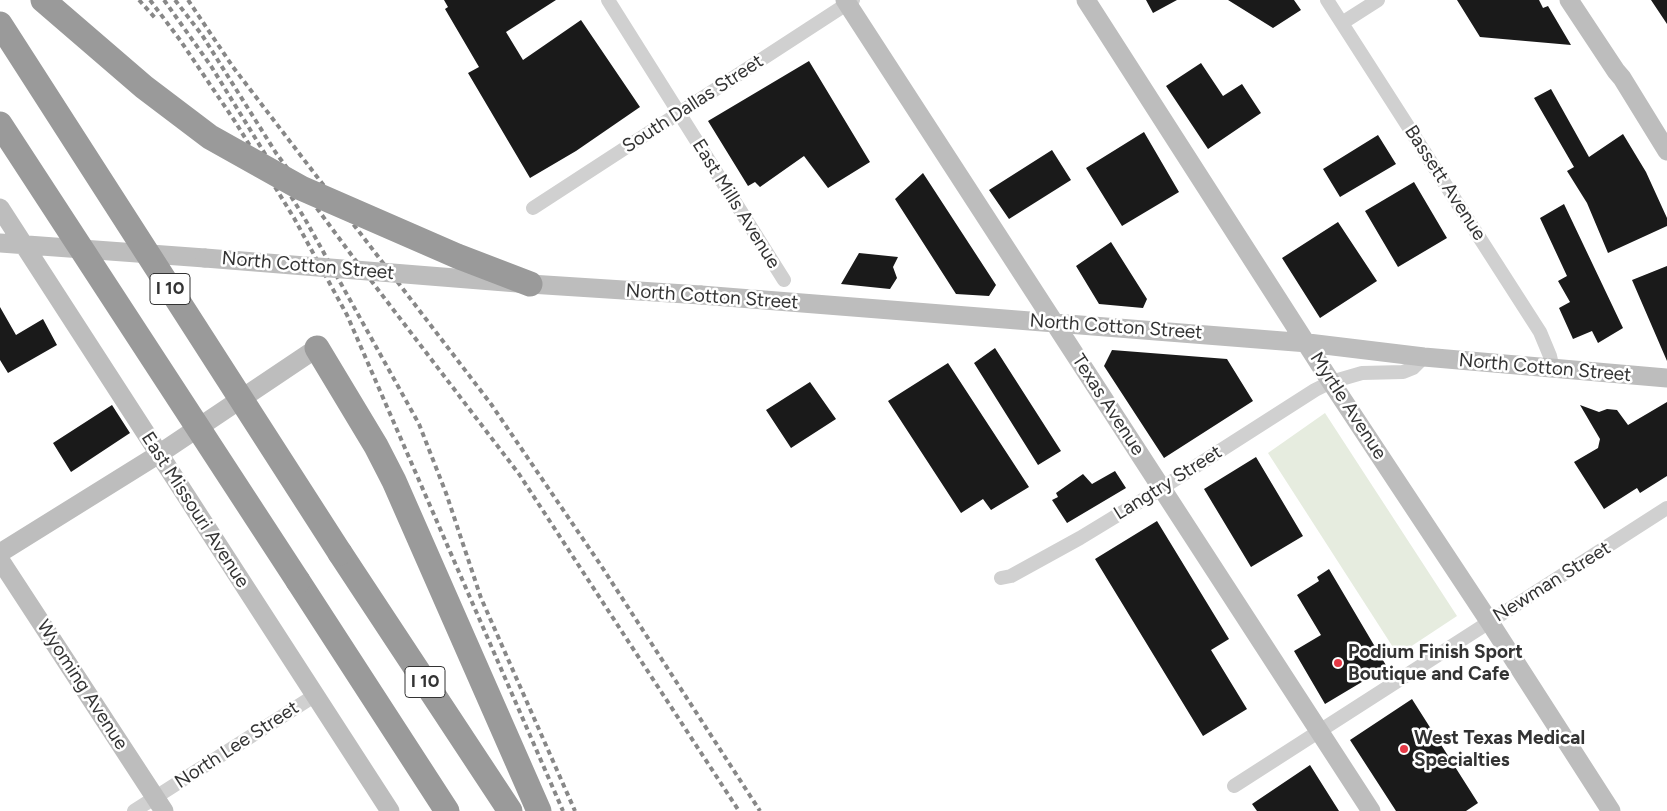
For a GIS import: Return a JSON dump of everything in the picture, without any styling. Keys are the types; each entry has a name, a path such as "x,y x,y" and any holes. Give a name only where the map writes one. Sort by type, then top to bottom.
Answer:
{"highway":[{"path":"43,0 144,87 219,141 301,188 457,256 530,284"},
{"name":"I 10","path":"0,24 340,554 510,811"},
{"name":"I 10","path":"0,124 447,811"},
{"path":"317,348 362,421 394,481 539,811"}],"main road":[{"name":"Myrtle Avenue","path":"1086,0 1611,811"},
{"path":"1569,0 1622,78 1667,151"},
{"name":"Texas Avenue","path":"849,1 1054,322 1371,811"},
{"name":"East Missouri Avenue","path":"0,208 390,811"},
{"name":"North Cotton Street","path":"0,243 1054,322 1308,343 1424,357 1667,378"},
{"path":"0,553 159,454 317,348"},
{"name":"Wyoming Avenue","path":"0,560 160,804"}],"street":[{"name":"East Mills Avenue","path":"608,0 784,280"},
{"name":"Bassett Avenue","path":"1328,0 1540,332 1553,369"},
{"path":"1342,23 1378,0"},
{"name":"South Dallas Street","path":"533,208 849,1"},
{"path":"1332,382 1369,372 1403,372 1413,368 1424,357"},
{"name":"Langtry Street","path":"1002,578 1011,576 1080,538 1315,390 1332,382"},
{"name":"Newman Street","path":"1234,786 1667,508"},
{"name":"North Lee Street","path":"134,811 160,804 314,696"}],"shaded area":[{"path":"1325,413 1457,616 1398,655 1268,453"}],"building":[{"path":"444,0 556,0 506,32 523,60 581,20 640,107 576,151 530,178 468,73 479,67 445,9 448,7"},
{"path":"1146,0 1177,0 1153,13"},
{"path":"1228,0 1294,0 1301,10 1273,28"},
{"path":"1457,0 1539,0 1543,8 1548,6 1571,45 1480,37"},
{"path":"1651,0 1667,0 1667,24"},
{"path":"809,61 870,162 828,188 804,156 760,187 755,182 748,186 708,121"},
{"path":"1201,63 1223,96 1242,84 1261,113 1208,149 1166,86"},
{"path":"1551,89 1589,157 1623,134 1646,172 1667,218 1667,226 1608,253 1587,203 1567,171 1574,167 1534,98"},
{"path":"1144,132 1179,192 1122,226 1086,168"},
{"path":"1378,135 1396,164 1340,197 1323,169"},
{"path":"1052,150 1071,180 1009,219 989,190"},
{"path":"923,173 996,285 989,296 956,294 895,199"},
{"path":"1414,182 1447,238 1398,267 1365,211"},
{"path":"1564,204 1623,328 1598,343 1592,331 1573,339 1559,308 1570,302 1558,281 1567,276 1540,218"},
{"path":"1338,222 1377,281 1320,318 1282,258"},
{"path":"1111,242 1147,299 1143,308 1099,304 1076,266"},
{"path":"859,253 898,257 893,267 897,278 890,289 841,284"},
{"path":"1667,266 1667,361 1632,280"},
{"path":"0,307 16,335 43,319 57,345 8,373 0,360"},
{"path":"995,348 1061,451 1038,465 974,363"},
{"path":"1112,350 1227,359 1253,401 1164,458 1104,366"},
{"path":"948,363 1029,487 991,510 983,499 961,513 888,401"},
{"path":"810,382 836,419 791,448 766,410"},
{"path":"1667,402 1667,476 1640,493 1637,488 1604,509 1574,462 1598,448 1600,439 1580,405 1599,412 1607,409 1617,410 1628,425"},
{"path":"112,405 130,433 71,472 53,443"},
{"path":"1256,457 1303,536 1251,567 1204,489"},
{"path":"1115,471 1126,488 1067,523 1052,500 1058,497 1056,493 1083,474 1092,484"},
{"path":"1157,521 1229,639 1211,650 1247,709 1203,736 1095,559"},
{"path":"1329,569 1387,667 1325,704 1294,651 1321,635 1297,595 1319,581 1317,577"},
{"path":"1412,699 1478,803 1466,811 1396,811 1350,740"},
{"path":"1310,765 1339,811 1257,811 1252,804"}],"railway":[{"path":"139,0 156,19"},
{"path":"150,0 180,40 236,123 294,218 347,315 563,811"},
{"path":"164,0 211,66 305,219 419,424 446,493 481,598 575,811"},
{"path":"175,0 202,35 276,153 519,474 739,811"},
{"path":"188,0 233,67 491,404 600,564 760,811"}],"place":[{"name":"Podium Finish Sport Boutique and Cafe","path":"1338,663"},
{"name":"West Texas Medical Specialties","path":"1404,749"}]}
